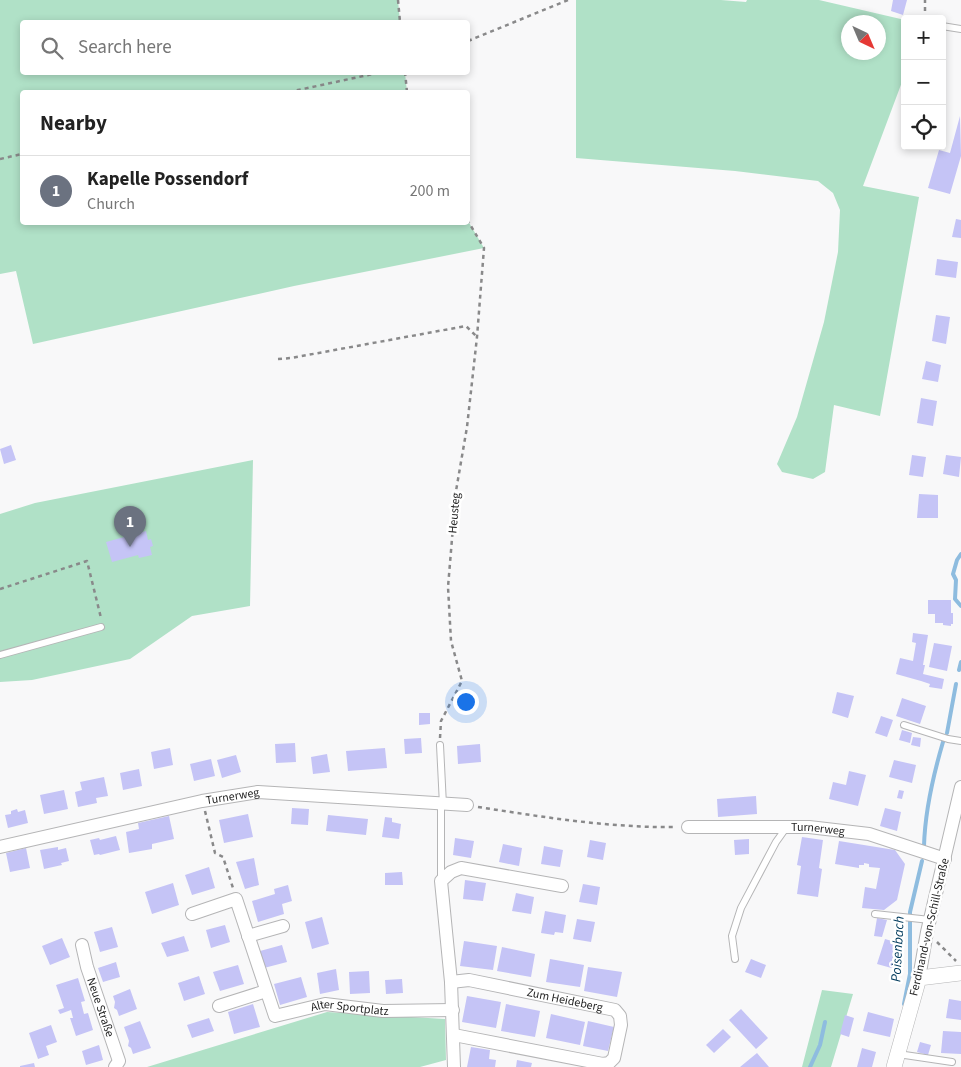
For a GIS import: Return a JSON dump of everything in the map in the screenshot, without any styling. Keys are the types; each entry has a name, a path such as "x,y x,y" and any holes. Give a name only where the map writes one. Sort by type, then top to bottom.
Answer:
{"street":[{"name":"Ferdinand-von-Schill-Straße","path":"896,1060 919,978 961,787"},
{"name":"Turnerweg","path":"0,847 202,801 258,792 442,805 467,805"},
{"name":"Turnerweg","path":"688,827 809,827 869,834 945,859"},
{"path":"454,1067 452,982 442,881 451,872 461,868 562,886"},
{"path":"192,914 236,899"},
{"name":"Alter Sportplatz","path":"236,899 275,1016 325,1004 383,1011 453,1010"},
{"path":"248,936 283,926"},
{"name":"Neue Straße","path":"82,945 87,967 119,1062 115,1067"},
{"path":"919,978 961,973"},
{"name":"Zum Heideberg","path":"452,982 469,980 615,1010 620,1016 621,1024 614,1058 608,1063 603,1064 454,1035"},
{"path":"219,1006 266,991"}],"lane":[{"path":"946,26 961,28"},
{"path":"0,655 101,625"},
{"path":"904,725 948,739 961,741"},
{"path":"440,745 442,881"},
{"path":"735,959 732,936 742,908 776,842 786,827"},
{"path":"875,914 915,918 929,926"},
{"path":"896,1060 952,1062"}],"path":[{"path":"398,0 400,20"},
{"path":"470,40 568,0"},
{"path":"925,0 925,15"},
{"path":"298,90 368,75"},
{"path":"405,75 407,90"},
{"path":"0,159 20,154"},
{"name":"Heusteg","path":"440,745 441,721 462,680 452,642 448,587 456,490 467,427 477,337 484,248 470,224"},
{"path":"278,359 307,356 466,326 477,337"},
{"path":"0,589 88,561 101,625"},
{"path":"202,801 215,853 223,857 236,899"},
{"path":"467,805 586,823 637,827 688,827"},
{"path":"929,926 961,966"}],"green space":[{"path":"0,0 398,0 400,20 20,20 20,75 405,75 407,90 20,90 20,225 470,224 484,248 294,286 33,344 16,271 0,274"},
{"path":"576,0 721,0 746,2 747,0 819,0 884,15 841,15 841,60 886,60 886,16 901,19 901,85 863,186 919,197 880,416 834,405 825,472 813,479 782,472 777,464 797,417 824,322 838,252 840,210 833,193 818,181 735,171 576,158"},
{"path":"253,460 250,606 192,616 130,659 32,680 0,682 0,514 35,503"},
{"path":"822,990 853,994 831,1067 802,1067"},
{"path":"327,1012 445,1019 446,1060 420,1067 147,1067"}],"building":[{"path":"893,0 907,0 903,15 891,11"},
{"path":"960,116 961,156 950,194 928,188 939,150 950,153"},
{"path":"956,219 961,220 961,238 952,237"},
{"path":"937,259 958,262 956,278 935,275"},
{"path":"936,315 950,317 946,344 932,341"},
{"path":"926,361 941,365 938,382 922,379"},
{"path":"921,398 937,401 933,426 917,423"},
{"path":"11,445 16,460 4,464 0,449"},
{"path":"912,455 926,457 923,477 909,475"},
{"path":"946,455 961,457 959,477 943,474"},
{"path":"919,494 938,495 938,518 917,518"},
{"path":"146,531 148,540 151,539 153,546 150,547 152,555 139,558 138,555 112,562 106,542"},
{"path":"928,600 951,600 953,624 951,626 935,623 935,614 928,614"},
{"path":"913,633 928,635 923,674 944,679 942,689 929,687 930,684 896,674 900,658 913,661 916,643 912,642"},
{"path":"934,643 952,646 947,671 929,667"},
{"path":"837,692 854,696 848,718 832,713"},
{"path":"902,698 926,706 920,724 896,716"},
{"path":"419,713 430,713 430,724 419,725"},
{"path":"881,716 893,720 887,737 875,733"},
{"path":"902,730 912,733 910,743 899,740"},
{"path":"913,737 921,738 920,747 911,745"},
{"path":"421,738 422,753 405,754 404,739"},
{"path":"295,743 296,762 276,763 275,744"},
{"path":"480,744 481,762 458,764 457,746"},
{"path":"170,748 173,765 154,769 151,752"},
{"path":"385,748 387,768 348,771 346,751"},
{"path":"327,754 330,772 313,774 311,757"},
{"path":"236,755 241,772 222,778 217,760"},
{"path":"211,759 215,776 194,781 190,764"},
{"path":"894,760 916,765 912,783 889,777"},
{"path":"139,769 142,786 123,790 120,773"},
{"path":"849,771 866,775 858,806 829,799 833,782 846,785"},
{"path":"104,777 108,796 96,798 97,803 78,807 75,792 82,790 80,782"},
{"path":"64,790 68,809 44,814 40,795"},
{"path":"899,790 904,791 902,799 897,798"},
{"path":"756,796 757,814 718,817 717,799"},
{"path":"292,808 309,809 308,825 291,824"},
{"path":"885,808 901,812 897,831 880,826"},
{"path":"17,809 18,812 25,810 28,823 8,828 5,815 11,814 11,811"},
{"path":"248,814 253,837 224,843 219,820"},
{"path":"328,815 368,819 366,835 326,831"},
{"path":"169,816 174,839 152,844 152,849 129,853 126,832 139,829 138,823"},
{"path":"385,817 392,818 392,822 401,824 399,839 382,837"},
{"path":"116,836 120,850 94,855 90,840 99,838 100,840"},
{"path":"802,837 823,840 819,868 822,869 818,897 797,894 801,866 797,865"},
{"path":"455,838 474,841 471,858 453,855"},
{"path":"749,839 749,854 735,855 734,840"},
{"path":"590,840 606,843 603,860 587,857"},
{"path":"839,841 895,850 905,864 897,900 884,910 862,908 865,887 876,889 880,868 869,867 869,864 864,863 864,865 859,865 859,868 835,864"},
{"path":"503,844 522,848 519,866 499,862"},
{"path":"544,846 563,850 560,867 541,864"},
{"path":"58,847 58,850 66,848 69,861 61,863 62,865 44,869 40,850"},
{"path":"26,848 30,868 10,872 6,853"},
{"path":"254,858 259,885 245,889 236,862"},
{"path":"209,867 215,888 192,895 185,875"},
{"path":"402,872 403,885 385,885 385,873"},
{"path":"465,880 486,883 483,901 463,899"},
{"path":"173,883 179,905 152,914 145,892"},
{"path":"583,884 600,887 597,905 579,902"},
{"path":"288,885 292,901 282,904 284,914 258,922 252,901 275,894 274,889"},
{"path":"516,893 534,897 531,914 512,911"},
{"path":"545,911 566,915 563,933 555,932 554,935 541,933"},
{"path":"322,917 329,944 312,949 305,922"},
{"path":"877,918 887,920 882,937 874,936"},
{"path":"577,919 595,922 591,942 573,939"},
{"path":"225,925 230,942 211,948 206,930"},
{"path":"112,927 118,947 100,952 94,932"},
{"path":"184,936 189,951 167,957 161,943"},
{"path":"62,938 70,957 50,965 42,946"},
{"path":"885,939 902,944 895,969 877,964"},
{"path":"464,941 497,946 493,970 460,966"},
{"path":"282,945 287,962 264,968 260,951"},
{"path":"502,947 535,954 531,977 497,971"},
{"path":"550,959 584,965 580,987 546,982"},
{"path":"751,959 766,965 761,978 745,972"},
{"path":"116,962 120,977 103,982 98,968"},
{"path":"238,965 244,984 220,991 213,972"},
{"path":"588,967 622,972 617,997 584,991"},
{"path":"336,969 339,990 320,994 317,973"},
{"path":"369,971 370,993 350,994 349,972"},
{"path":"199,976 205,994 184,1001 178,983"},
{"path":"301,977 307,997 280,1005 274,984"},
{"path":"78,978 85,1001 81,1002 84,1014 88,1013 93,1030 76,1036 70,1018 73,1018 71,1010 60,1014 58,1010 64,1008 56,985"},
{"path":"402,979 403,993 386,994 385,980"},
{"path":"130,989 137,1009 119,1016 114,1008 113,996"},
{"path":"467,996 501,1002 496,1028 462,1022"},
{"path":"949,999 961,1001 961,1020 946,1018"},
{"path":"253,1004 260,1027 234,1034 228,1012"},
{"path":"506,1004 540,1011 535,1037 501,1031"},
{"path":"741,1009 768,1038 756,1049 729,1020"},
{"path":"868,1012 894,1019 890,1037 863,1031"},
{"path":"551,1014 585,1022 580,1045 546,1038"},
{"path":"845,1015 854,1018 849,1037 840,1034"},
{"path":"209,1018 214,1031 192,1038 187,1025"},
{"path":"140,1021 151,1048 133,1054 128,1046 129,1041 124,1027"},
{"path":"588,1021 614,1027 608,1051 583,1046"},
{"path":"51,1025 57,1042 46,1046 49,1055 38,1059 29,1033"},
{"path":"723,1029 731,1037 714,1053 706,1045"},
{"path":"943,1031 961,1032 961,1054 941,1053"},
{"path":"920,1042 931,1045 928,1055 917,1052"},
{"path":"99,1045 103,1060 86,1065 82,1051"},
{"path":"471,1047 490,1050 489,1059 496,1060 495,1067 467,1067"},
{"path":"862,1048 876,1052 872,1067 857,1067"},
{"path":"757,1053 769,1067 740,1067"},
{"path":"517,1060 532,1063 531,1067 516,1067"},
{"path":"34,1063 35,1067 20,1067 20,1066"}],"waterway":[{"name":"Poisenbach","path":"961,554 953,574 956,580 955,599 961,606"},
{"name":"Poisenbach","path":"959,670 961,662"},
{"name":"Poisenbach","path":"947,733 956,684"},
{"name":"Poisenbach","path":"924,846 930,794 943,742"},
{"name":"Poisenbach","path":"904,1004 910,974 910,912 922,861"},
{"path":"810,1067 820,1045 825,1022"}],"place":[{"name":"Kapelle Possendorf","path":"130,547"}]}
